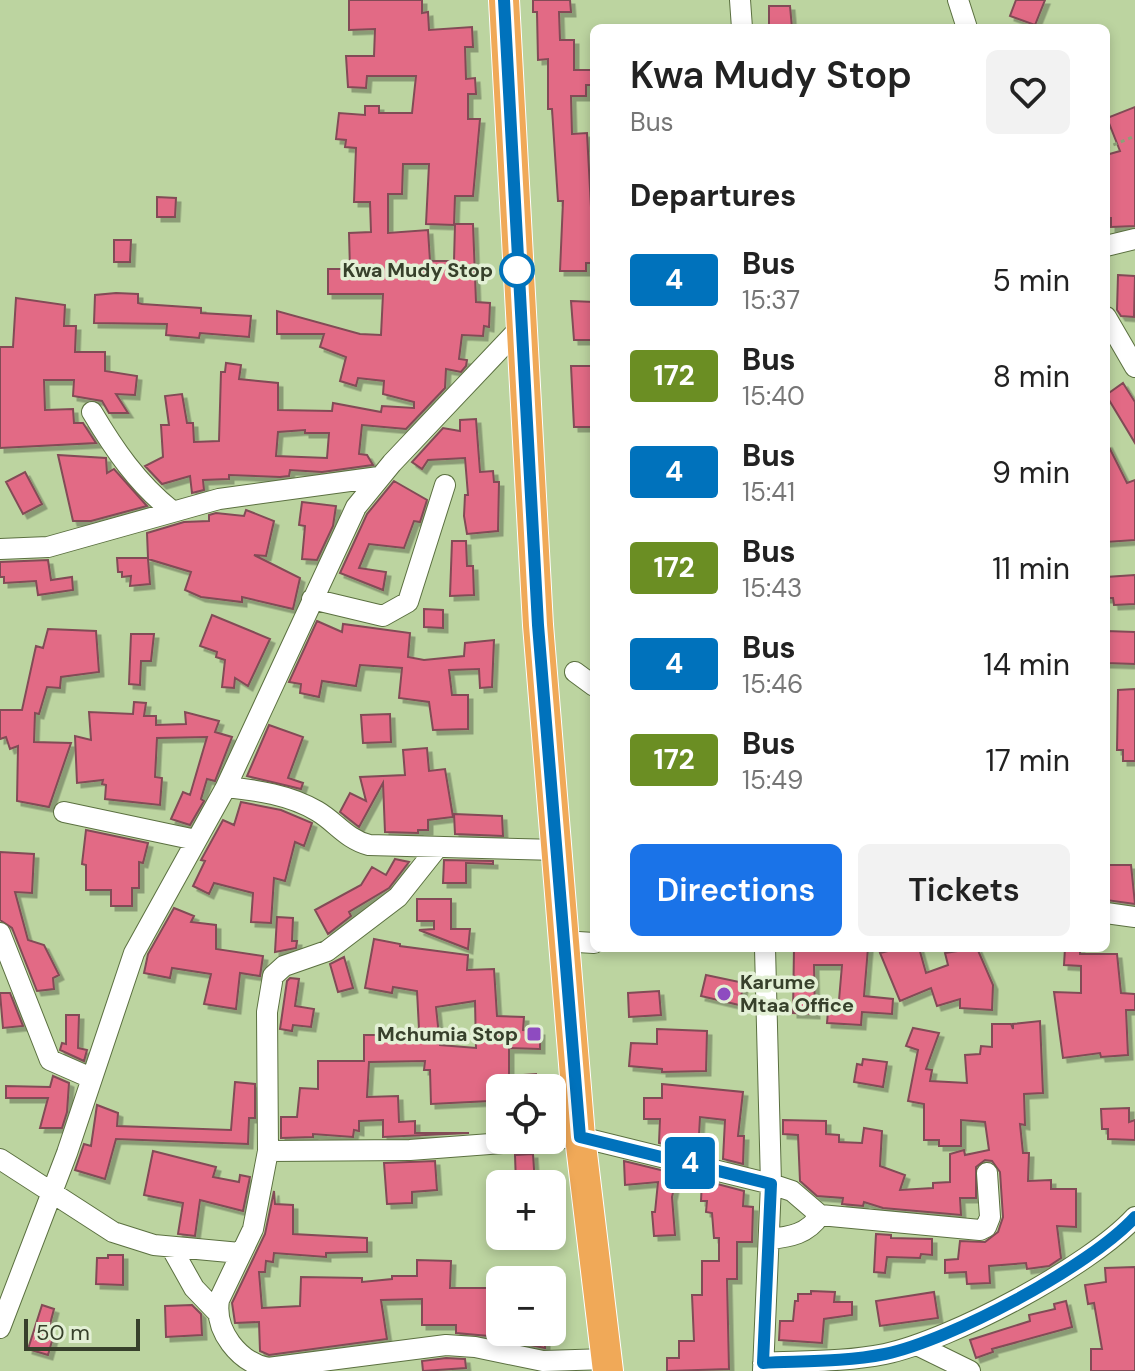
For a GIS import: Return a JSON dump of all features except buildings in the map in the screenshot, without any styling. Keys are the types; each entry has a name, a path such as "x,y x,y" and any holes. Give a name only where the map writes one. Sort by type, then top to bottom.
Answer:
{"highway":[{"path":"504,0 519,329 538,625 558,850 565,1074"},
{"path":"566,1138 608,1365"}],"street":[{"path":"740,0 742,24"},
{"path":"958,0 966,24"},
{"path":"1110,245 1135,239"},
{"path":"1110,324 1135,367"},
{"path":"0,1328 51,1193 134,953 226,787 356,507 379,477 519,329"},
{"path":"92,412 113,448 138,479 171,510"},
{"path":"0,549 48,547 219,499 379,477"},
{"path":"312,599 383,616 408,602 445,485"},
{"path":"575,672 590,683"},
{"path":"226,787 266,792 317,810 354,841 437,848 558,850"},
{"path":"64,812 196,840"},
{"path":"217,1312 253,1229 268,1151 267,1012 273,976 284,966 327,951 398,897 437,848"},
{"path":"1110,914 1135,917"},
{"path":"0,933 50,1060 91,1078"},
{"path":"562,941 590,943"},
{"path":"765,952 771,1184 763,1367 865,1357 937,1339 1059,1275 1100,1248 1135,1217"},
{"path":"566,1138 771,1184 792,1191 820,1215 980,1230 986,1227 990,1217 987,1173"},
{"path":"268,1151 486,1145"},
{"path":"0,1159 113,1232 171,1247 240,1253"},
{"path":"769,1239 793,1237 814,1224 820,1215"},
{"path":"171,1247 194,1288 217,1312 222,1329 235,1348 252,1365 268,1368 446,1345 475,1347 543,1361 608,1365"},
{"path":"917,1345 970,1371"}],"path":[{"path":"1110,146 1135,136"}],"bus line":[{"name":"4","path":"504,0 519,329 538,625 580,1137 771,1184 763,1363 865,1357 937,1339 1059,1275 1100,1248 1135,1217"}],"place":[{"name":"Kwa Mudy Stop","path":"517,270"},
{"name":"Karume Mtaa Office","path":"724,994"},
{"name":"Mchumia Stop","path":"534,1034"}]}
